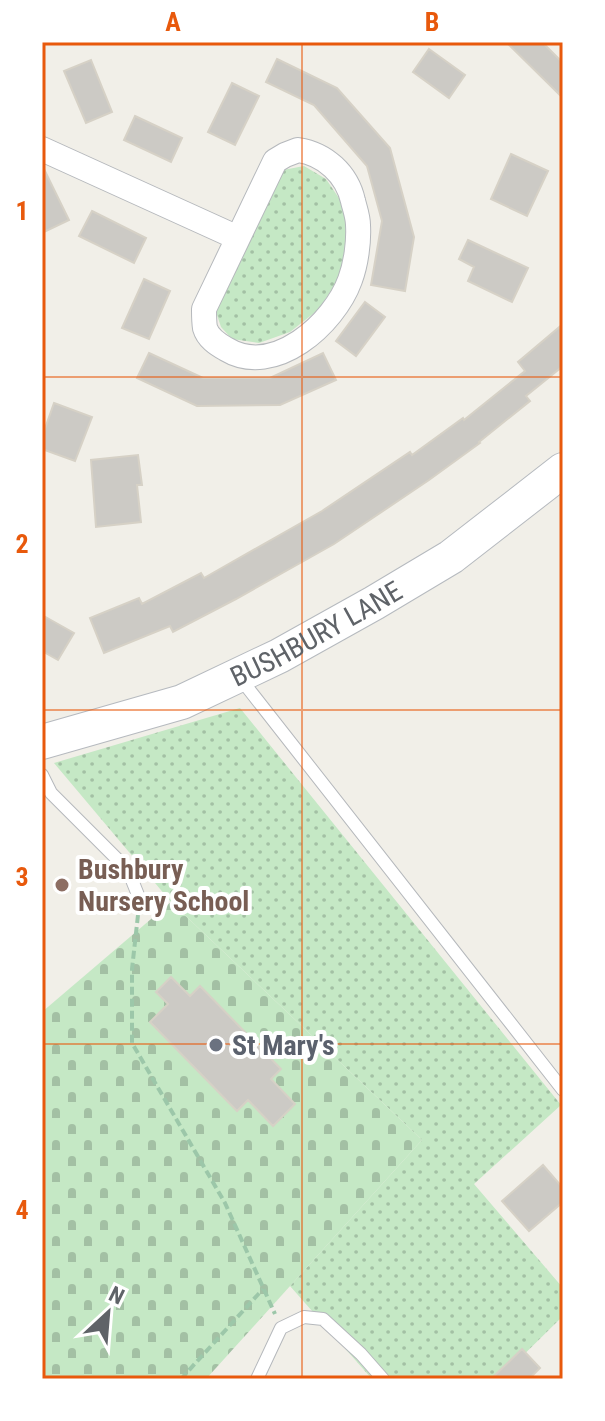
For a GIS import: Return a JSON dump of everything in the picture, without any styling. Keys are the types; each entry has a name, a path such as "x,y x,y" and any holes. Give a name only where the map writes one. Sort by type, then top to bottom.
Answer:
{"street":[{"path":"42,149 238,238"},
{"path":"298,150 313,153 335,167 351,192 358,224 351,279 333,311 318,328 278,354 260,357 236,355 214,342 205,328 204,309 238,238 275,161 285,155 298,150"},
{"name":"BUSHBURY LANE","path":"42,742 182,702 279,656 451,557 563,470"}],"lane":[{"path":"238,675 563,1090"},
{"path":"42,775 51,793 128,870 140,900"},
{"path":"257,1379 281,1328 304,1317 323,1319 383,1379"}],"path":[{"path":"140,900 132,969 132,1043 225,1203 281,1328"},
{"path":"181,1379 263,1289"}],"green space":[{"path":"304,166 326,179 345,207 346,237 341,275 319,309 290,332 259,343 232,339 221,327 216,312 223,291 283,170"},
{"path":"240,708 561,1105 474,1184 563,1288 563,1316 499,1379 372,1379 290,1286 422,1140 171,902 54,763"},
{"path":"171,902 422,1140 206,1379 42,1379 42,1012"}],"building":[{"path":"506,42 542,42 563,63 563,98"},
{"path":"429,49 465,75 449,98 413,72"},
{"path":"277,59 337,88 390,148 414,237 405,291 371,285 382,221 367,166 314,105 266,82"},
{"path":"91,60 112,112 86,123 64,71"},
{"path":"232,83 259,96 235,145 208,132"},
{"path":"135,116 182,138 171,162 124,140"},
{"path":"511,154 548,171 527,216 491,199"},
{"path":"42,165 69,220 42,233"},
{"path":"92,211 146,238 134,263 79,236"},
{"path":"468,240 528,268 512,302 468,281 474,267 459,259"},
{"path":"144,279 170,291 149,339 122,328"},
{"path":"365,302 385,317 356,356 336,341"},
{"path":"563,324 563,366 526,396 530,401 429,480 334,544 236,599 173,632 170,626 104,653 90,618 139,598 142,604 201,573 204,578 322,511 464,420 525,371 518,362"},
{"path":"149,353 203,378 270,378 323,353 336,380 280,405 197,406 137,378"},
{"path":"54,403 92,417 75,461 42,449 42,437"},
{"path":"138,455 142,485 137,485 141,522 96,527 91,460"},
{"path":"42,615 74,633 58,660 42,651"},
{"name":"St Mary's","path":"171,977 190,996 200,986 281,1069 271,1079 295,1104 273,1126 248,1100 237,1111 150,1022 168,1004 156,992"},
{"path":"543,1165 563,1188 563,1202 529,1231 502,1201"},
{"path":"522,1349 540,1368 529,1379 491,1379"}],"place":[{"name":"Bushbury Nursery School","path":"62,885"},
{"name":"St Mary's","path":"216,1045"}]}
